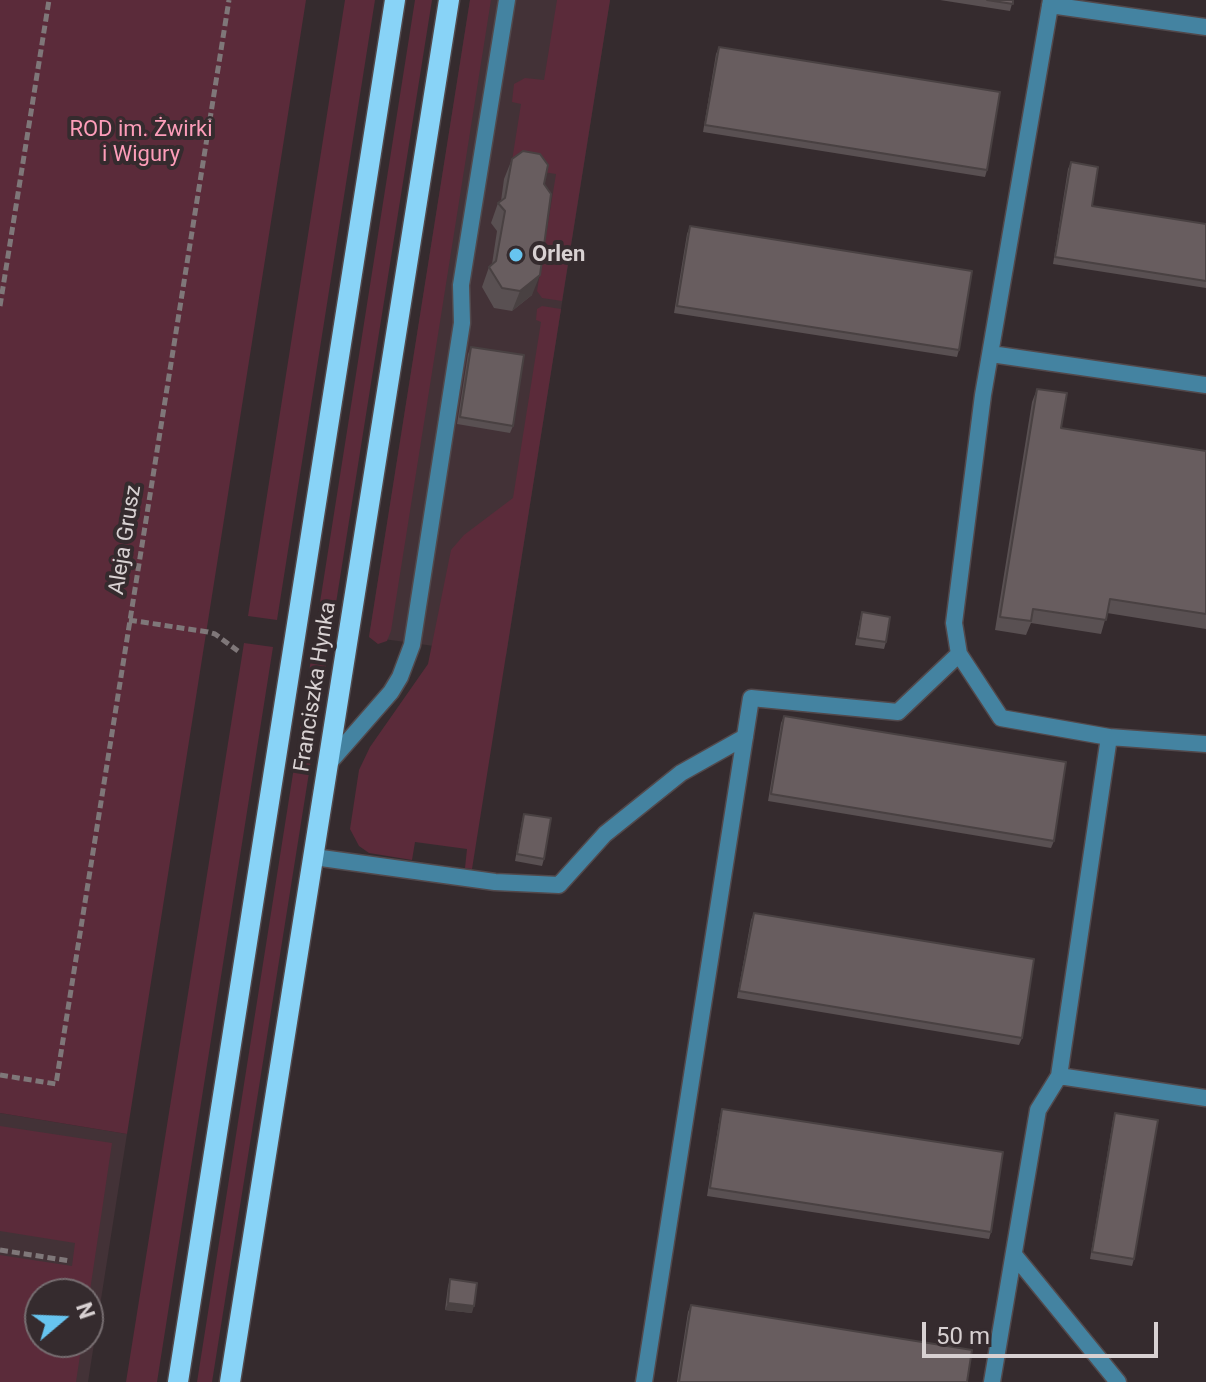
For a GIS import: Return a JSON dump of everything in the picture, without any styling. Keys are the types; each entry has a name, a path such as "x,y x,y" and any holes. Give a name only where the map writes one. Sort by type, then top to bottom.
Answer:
{"main road":[{"name":"Franciszka Hynka","path":"178,1382 395,0"},
{"name":"Franciszka Hynka","path":"230,1382 449,0"}],"lane":[{"path":"329,763 391,692 412,645 462,323 461,285 507,0"},
{"path":"1206,27 1050,2 991,354 954,623 959,654 1001,718 1109,737 1206,744"},
{"path":"991,354 1206,385"},
{"path":"644,1382 751,698 898,712 959,654"},
{"path":"314,857 495,882 559,885 605,834 681,773 745,737"},
{"path":"992,1382 1038,1110 1059,1076 1109,737"},
{"path":"1059,1076 1206,1098"},
{"path":"1015,1256 1118,1382"}],"path":[{"path":"0,306 49,0"},
{"name":"Aleja Grusz","path":"0,1075 56,1084 229,0"},
{"path":"129,620 208,632 238,651"},
{"path":"0,1250 70,1261"}],"shaded area":[{"path":"470,0 610,0 506,656 369,637"},
{"path":"0,1113 127,1134 104,1280 24,1278 24,1358 92,1358 88,1382 0,1382"}],"green space":[{"name":"ROD im. Żwirki i Wigury","path":"0,0 306,0 127,1134 0,1113"},
{"path":"345,0 375,0 277,620 248,616"},
{"path":"415,0 432,0 212,1382 197,1382"},
{"path":"470,0 491,0 391,631 387,641 378,644 369,637"},
{"path":"557,0 610,0 562,301 542,298 537,291 556,174 511,167 521,104 512,102 514,84 525,78 544,80"},
{"path":"542,306 561,309 472,869 465,868 467,849 415,842 412,860 369,853 359,846 350,829 359,770 370,747 428,664 451,550 464,535 513,498 541,322 536,320 537,309"},
{"path":"244,643 273,647 157,1382 126,1382"},
{"path":"0,1126 112,1143 92,1278 24,1278 24,1358 80,1358 76,1382 0,1382 0,1255 72,1266 75,1243 0,1231"}],"building":[{"path":"987,0 1013,0 1013,4"},
{"path":"719,47 1000,92 987,170 705,125"},
{"name":"Orlen","path":"523,151 540,154 548,165 544,184 551,194 540,275 520,291 502,288 489,267 496,261 505,211 498,203 505,198 512,159"},
{"path":"1071,162 1098,167 1092,206 1206,224 1206,281 1055,257"},
{"path":"690,226 972,271 959,350 677,306"},
{"path":"471,347 524,355 513,426 460,417"},
{"path":"1037,389 1067,393 1061,428 1206,451 1206,614 1110,599 1106,620 1033,609 1031,621 1000,617"},
{"path":"862,612 890,617 886,642 858,638"},
{"path":"784,716 1066,762 1054,841 771,794"},
{"path":"524,814 551,818 544,859 517,854"},
{"path":"754,913 1034,959 1022,1038 739,991"},
{"path":"722,1109 1003,1152 991,1232 710,1188"},
{"path":"1115,1113 1158,1120 1134,1259 1092,1252"},
{"path":"450,1279 477,1283 474,1306 448,1303"},
{"path":"691,1305 972,1350 967,1382 679,1382"}],"place":[{"name":"Orlen","path":"516,255"}]}
